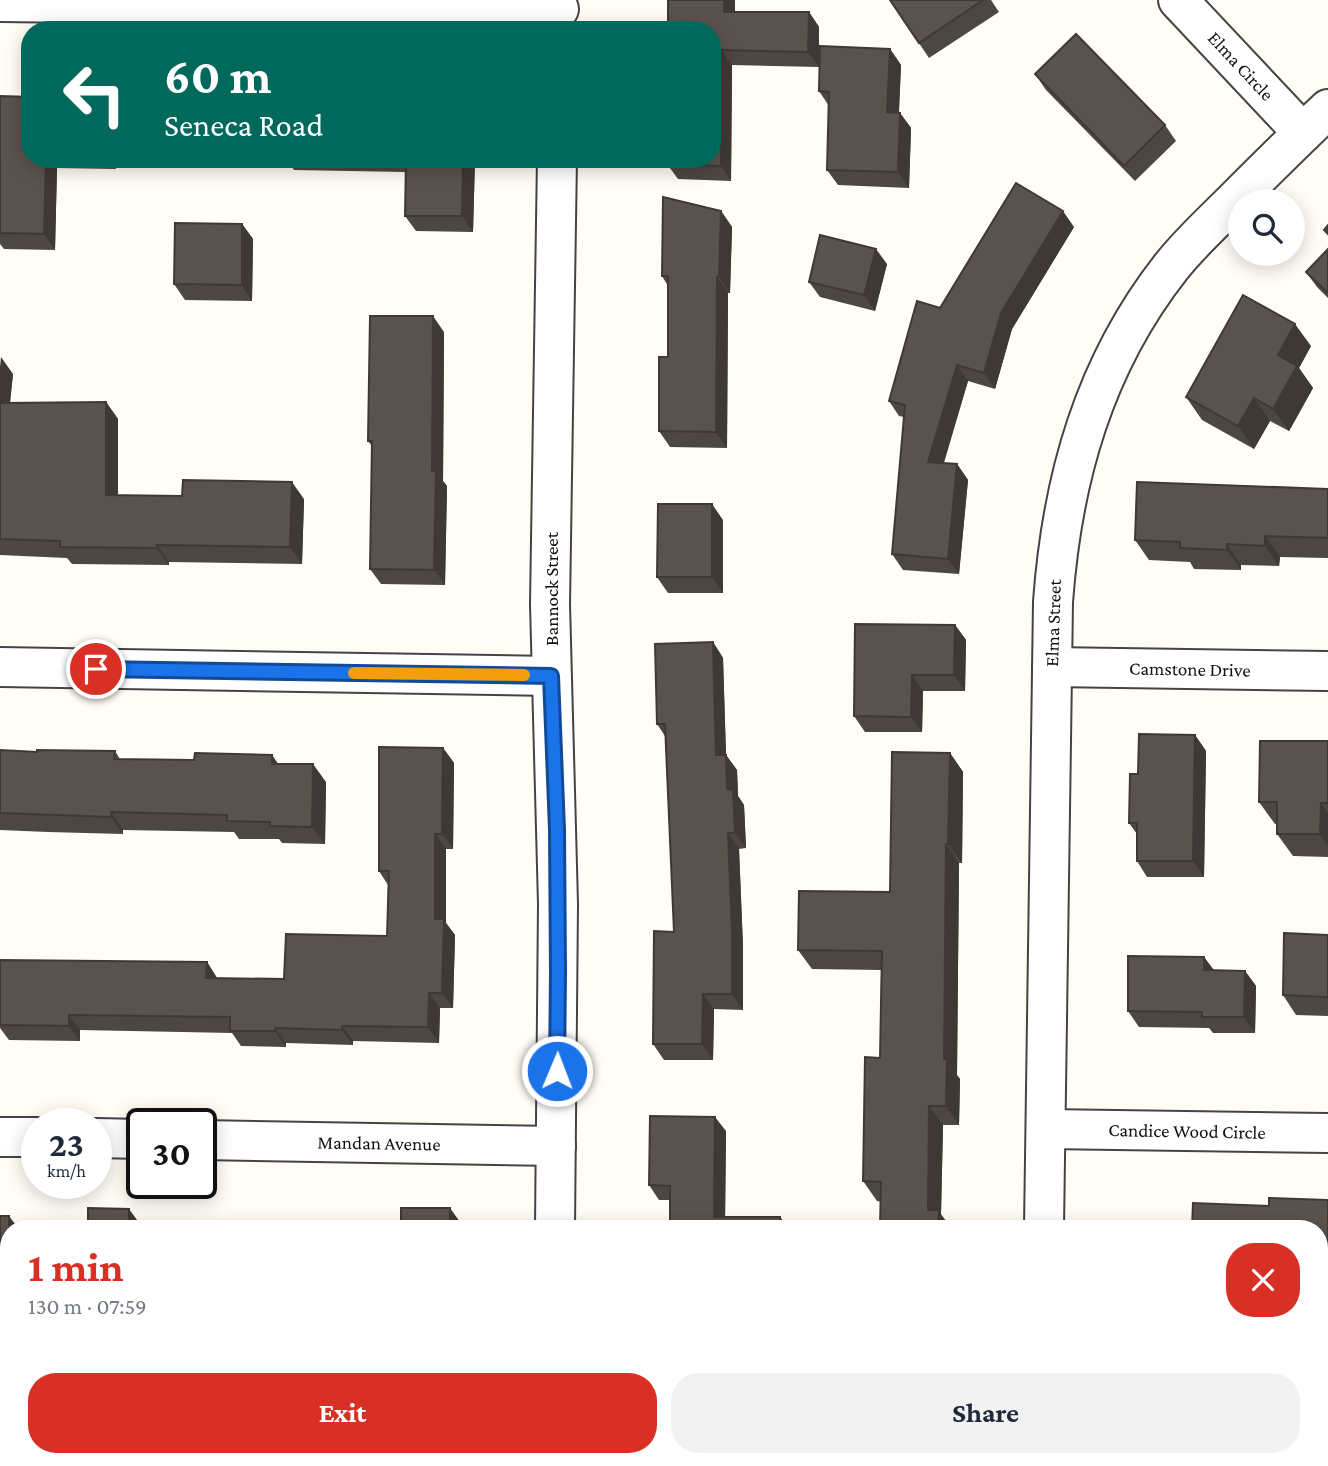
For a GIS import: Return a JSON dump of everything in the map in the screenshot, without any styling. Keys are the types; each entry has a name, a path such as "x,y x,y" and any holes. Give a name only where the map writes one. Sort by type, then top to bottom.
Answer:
{"street":[{"name":"Elma Circle","path":"1178,0 1315,121"},
{"path":"0,2 559,13"},
{"name":"Elma Street","path":"1044,1220 1053,601 1055,565 1065,503 1090,413 1106,372 1152,292 1197,238 1315,121"},
{"name":"Bannock Street","path":"555,1220 558,904 550,604 557,168"},
{"path":"0,667 551,676"},
{"name":"Camstone Drive","path":"1052,667 1328,671"},
{"name":"Candice Wood Circle","path":"1046,1129 1328,1133"},
{"path":"0,1137 21,1137"},
{"name":"Mandan Avenue","path":"217,1140 556,1146"}],"building":[{"path":"668,0 724,0 724,12 809,12 808,52 722,50 721,166 721,21 668,21"},
{"path":"890,0 983,0 919,43"},
{"path":"1076,34 1165,125 1124,166 1035,74"},
{"path":"820,46 890,49 887,112 900,113 898,172 827,170 829,92 819,91"},
{"path":"0,96 21,97 21,168 46,168 44,234 0,233"},
{"path":"406,168 463,168 462,216 405,216"},
{"path":"1016,183 1063,211 1001,313 984,373 957,365 928,462 957,464 948,559 892,554 905,405 889,401 917,301 940,308"},
{"path":"663,197 721,211 717,277 716,432 659,431 659,357 668,357 668,276 662,276"},
{"path":"175,223 242,224 242,285 174,284"},
{"path":"820,235 876,249 864,295 809,282"},
{"path":"1328,249 1328,293 1306,272"},
{"path":"1243,295 1295,324 1278,355 1297,366 1273,409 1254,398 1238,426 1186,397"},
{"path":"370,316 433,316 432,471 436,471 434,570 370,569"},
{"path":"106,402 106,495 182,496 183,480 292,482 290,547 60,547 60,541 0,539 0,403"},
{"path":"1137,482 1328,489 1328,538 1265,536 1265,546 1227,544 1227,550 1180,548 1180,542 1135,540"},
{"path":"658,504 712,504 712,577 657,577"},
{"path":"855,624 955,625 954,675 912,675 911,717 854,716"},
{"path":"713,642 716,755 726,755 727,789 733,790 735,833 728,833 732,994 703,994 702,1044 653,1044 654,931 674,932 665,724 657,724 655,644"},
{"path":"1139,734 1195,735 1193,861 1137,861 1137,823 1129,823 1130,774 1138,774"},
{"path":"1260,741 1328,741 1328,803 1321,803 1320,834 1277,834 1277,802 1259,802"},
{"path":"379,747 443,748 442,834 435,834 435,919 444,919 442,993 429,993 428,1027 342,1026 342,1030 275,1028 275,1031 230,1031 230,1017 69,1015 69,1026 0,1025 0,960 207,962 206,978 284,979 286,934 387,936 389,871 379,871"},
{"path":"0,750 115,751 114,759 194,760 195,753 272,755 272,764 313,764 312,827 227,821 227,815 111,812 111,817 0,813"},
{"path":"892,752 950,753 946,844 946,1106 929,1106 928,1210 939,1210 938,1220 880,1220 881,1182 863,1181 865,1057 880,1058 882,951 798,950 799,891 890,892"},
{"path":"1284,933 1328,935 1328,997 1283,995"},
{"path":"1128,956 1204,957 1204,970 1245,971 1244,1017 1202,1017 1202,1012 1128,1011"},
{"path":"650,1116 715,1117 714,1217 780,1217 780,1220 670,1220 670,1186 649,1185"},
{"path":"1269,1198 1328,1200 1328,1220 1192,1220 1193,1203 1269,1206"},
{"path":"88,1208 129,1209 129,1220 88,1220"},
{"path":"401,1208 450,1208 450,1220 401,1220"},
{"path":"0,1216 9,1216 9,1220 0,1220"}],"slow traffic":[{"path":"354,673 524,675"}],"route":[{"path":"96,669 551,676 557,830 557,1071"}]}
